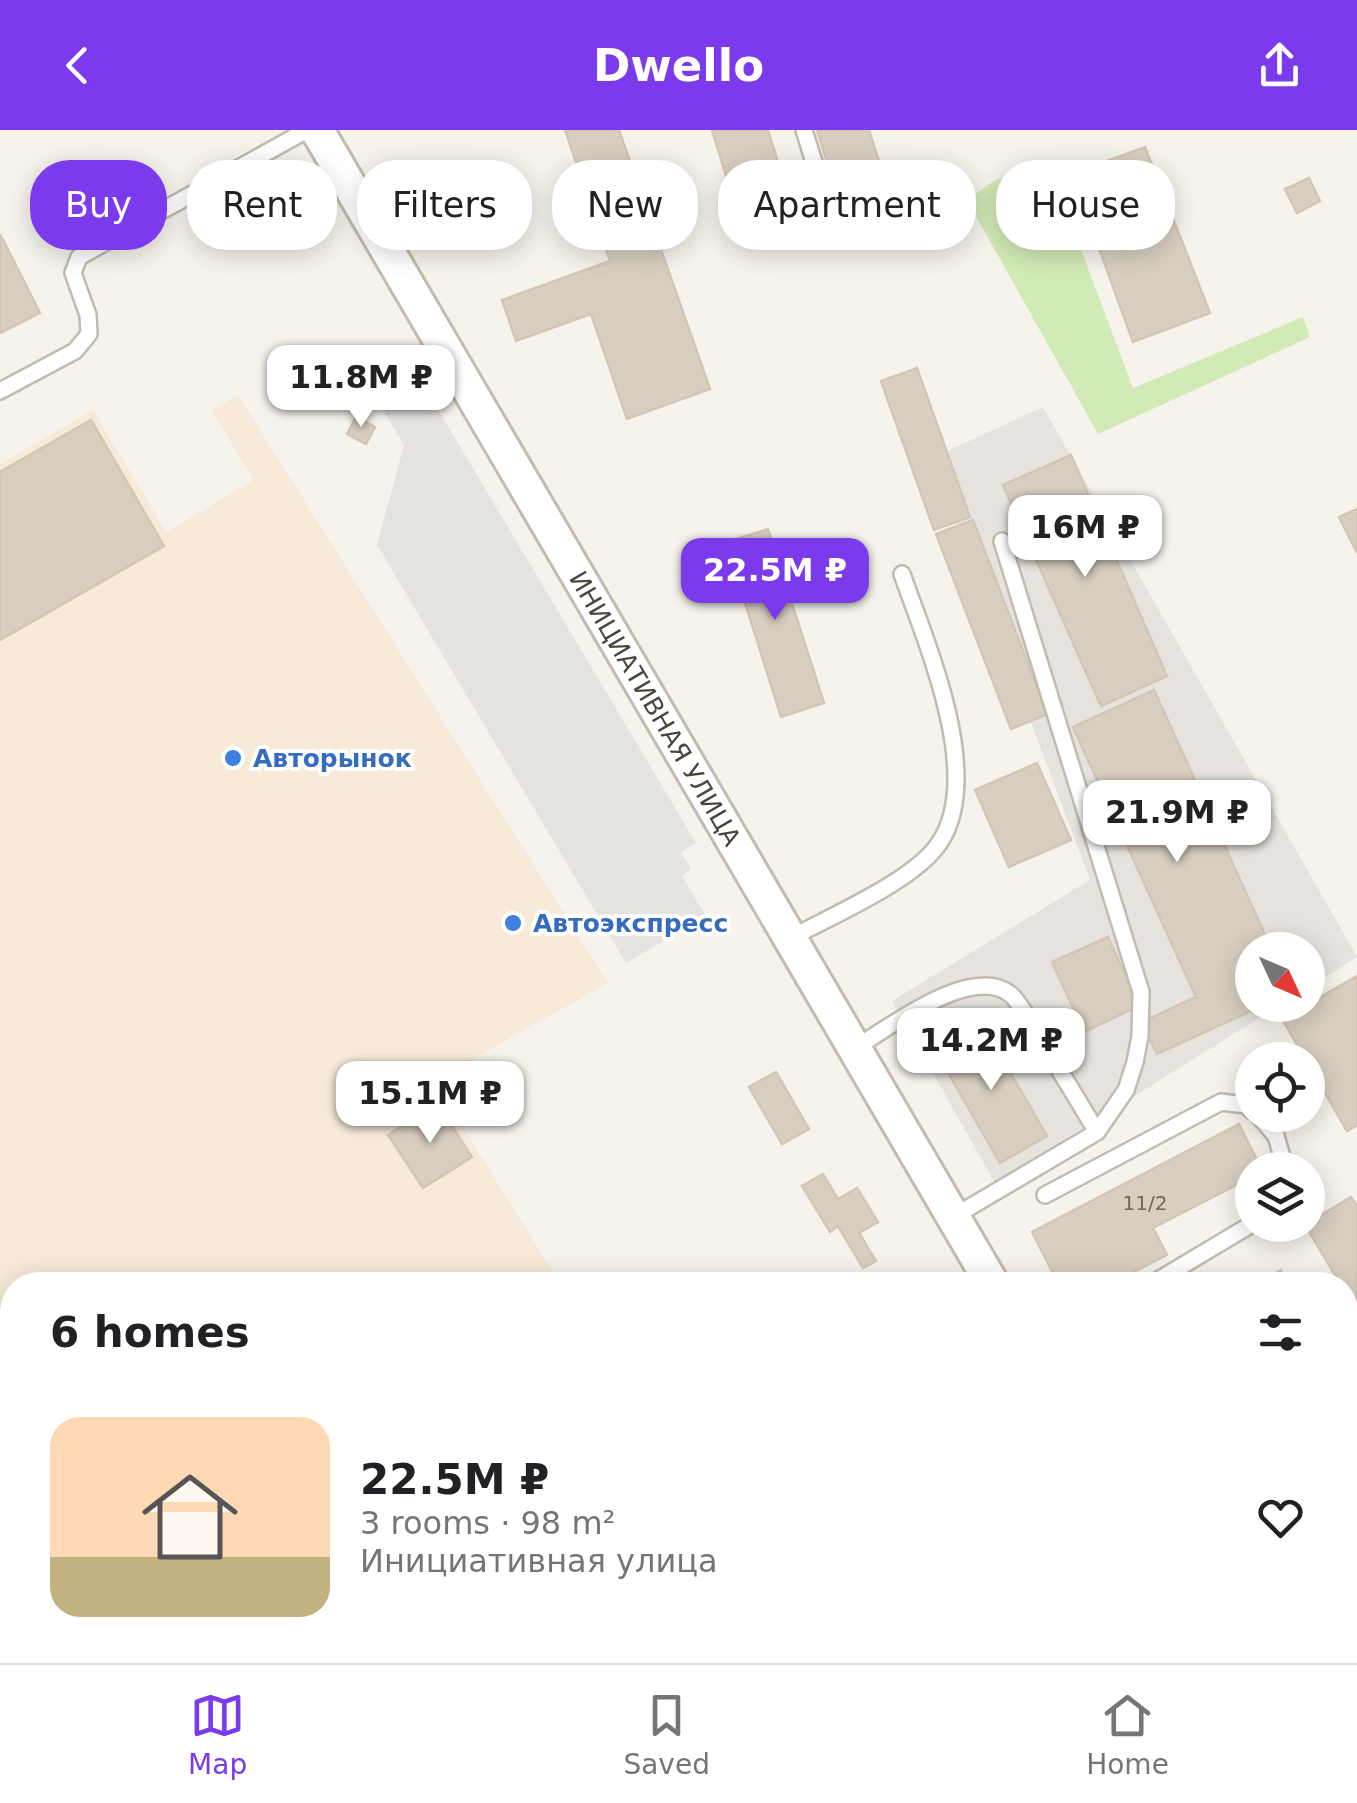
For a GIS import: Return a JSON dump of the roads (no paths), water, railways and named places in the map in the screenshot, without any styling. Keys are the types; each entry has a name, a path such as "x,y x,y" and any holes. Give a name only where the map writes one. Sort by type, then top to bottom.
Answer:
{"street":[{"name":"ИНИЦИАТИВНАЯ УЛИЦА","path":"317,130 986,1272"}],"lane":[{"path":"0,391 75,351 89,334 88,315 73,272 80,257 306,130"},
{"path":"804,130 813,160"},
{"path":"954,1217 1097,1132 1126,1090 1140,1036 1141,992 1002,541"},
{"path":"791,938 900,878 940,842 951,813 958,788 956,756 934,662 902,574"},
{"path":"855,1048 957,991 978,984 997,988 1012,995 1097,1132"},
{"path":"1045,1195 1221,1102 1235,1104"},
{"path":"1172,1272 1235,1234"}],"place":[{"name":"Авторынок","path":"233,758"},
{"name":"Автоэкспресс","path":"513,923"}]}
